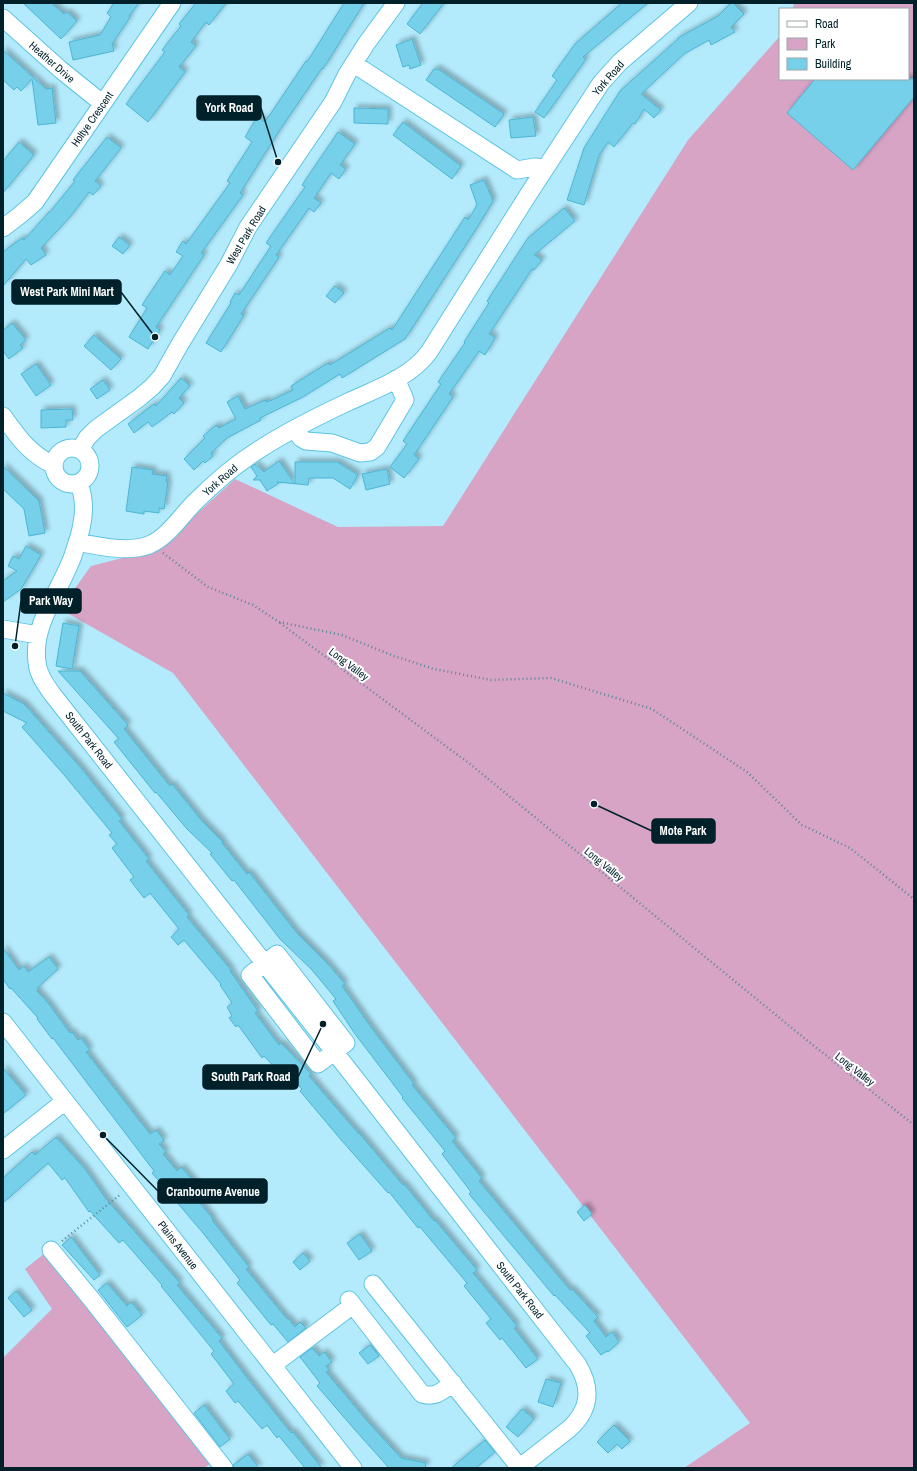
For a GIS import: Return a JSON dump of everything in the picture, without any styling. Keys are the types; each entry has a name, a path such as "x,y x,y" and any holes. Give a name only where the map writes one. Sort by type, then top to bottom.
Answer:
{"street":[{"name":"Holtye Crescent","path":"3,228 20,216 35,202 172,3"},
{"name":"West Park Road","path":"80,450 87,438 96,429 139,398 162,376 229,264 248,227 333,102 366,44 396,3"},
{"name":"York Road","path":"77,542 122,548 139,548 153,543 175,525 194,503 234,467 259,449 294,429 396,379 416,367 429,352 545,168 601,83 620,62 689,3"},
{"name":"Heather Drive","path":"3,18 60,70 102,103"},
{"path":"354,64 517,170 535,167 545,168"},
{"path":"517,170 521,188 528,195"},
{"path":"294,429 301,438 306,441 332,443 360,453 370,452 377,447 405,400 396,379"},
{"path":"3,416 22,441 40,458 54,465"},
{"path":"71,448 80,450 86,455 90,467 87,477 79,483 68,484 60,480 55,473 54,465 56,457 63,451 71,448"},
{"name":"South Park Road","path":"79,483 84,504 81,528 71,562 44,616 36,645 37,663 44,683 535,1309 583,1374 586,1382 587,1398 581,1415 569,1429 520,1468"},
{"path":"3,629 38,635"},
{"name":"Plains Avenue","path":"3,1022 353,1468"},
{"path":"3,1150 65,1101"},
{"path":"51,1250 92,1300 220,1467"},
{"path":"372,1284 520,1468"},
{"path":"273,1365 351,1303 422,1394 429,1396 438,1394 453,1383"}],"path":[{"name":"Long Valley","path":"153,543 158,549 208,587 252,605 279,622 470,764 798,1034 914,1125"},
{"path":"279,622 342,635 394,656 434,668 491,680 551,678 652,709 747,772 802,825 850,848 914,899"},
{"path":"51,1250 132,1185"}],"green space":[{"path":"794,3 914,3 914,1468 684,1468 750,1423 173,673 60,609 91,566 158,549 235,479 338,527 443,526 688,140 779,37 779,80 909,80 909,8 793,8"},
{"path":"45,1253 213,1462 204,1468 3,1468 3,1358 52,1309 25,1269"}],"building":[{"path":"23,3 51,3 64,14 67,12 77,21 61,39"},
{"path":"114,3 139,3 129,16 130,17 112,44 114,51 73,60 69,42 100,35 111,17 107,13"},
{"path":"196,3 226,3 209,25 206,22 191,42 196,46 179,67 185,72 148,122 126,104 165,52 162,50 181,26 179,24"},
{"path":"344,3 364,3 323,69 322,68 279,131 240,193 243,195 201,253 204,255 156,327 160,330 148,349 129,337 147,308 142,305 165,271 170,275 183,256 176,252 183,241 186,244 230,183 227,181 252,142 245,137 257,117 265,122 306,61 307,62"},
{"path":"423,3 444,3 420,34 407,24"},
{"path":"622,3 648,3 583,57 586,59 544,118 535,112 557,80 552,76 575,44"},
{"path":"731,3 733,3 744,14 731,27 735,32 711,45 709,40 684,54 641,94 661,110 654,118 644,109 635,124 633,123 614,147 608,142 599,155 584,205 567,200 584,148 620,91 678,38 718,16"},
{"path":"412,39 421,65 410,69 409,65 403,67 396,45"},
{"path":"3,50 46,89 52,88 56,123 38,125 32,79 21,91 17,87 14,90 3,80"},
{"path":"434,69 438,69 504,114 495,127 426,80"},
{"path":"914,79 914,97 853,170 787,113 814,80"},
{"path":"354,108 388,109 388,124 354,123"},
{"path":"533,117 536,136 511,138 509,120"},
{"path":"403,122 461,166 452,179 393,135"},
{"path":"338,132 355,144 340,165 346,169 339,179 331,173 314,198 321,203 314,212 309,208 276,255 279,257 241,314 244,315 221,352 206,343 231,303 230,302 235,293 239,295 271,246 266,243 305,187 302,185"},
{"path":"107,137 121,148 95,181 101,186 93,195 89,192 70,217 41,248 46,255 31,265 26,259 3,286 3,252 22,238 24,240 50,212"},
{"path":"19,142 34,155 3,193 3,161"},
{"path":"484,180 493,201 405,339 342,378 340,374 303,397 260,418 261,420 227,438 211,453 213,456 205,463 203,461 194,470 184,459 205,438 203,436 216,425 219,428 236,419 227,402 238,396 245,409 265,400 266,402 272,400 293,390 291,386 328,363 330,365 390,328 392,330 465,217 468,220 477,205 470,185"},
{"path":"564,208 575,221 534,255 542,260 534,270 532,269 489,334 495,338 485,355 479,351 449,394 453,397 414,455 419,459 404,478 390,467 407,444 403,441 441,384 438,382 465,343 464,342 489,303 487,301 528,238"},
{"path":"119,237 130,245 123,254 112,246"},
{"path":"335,286 344,293 335,303 326,296"},
{"path":"12,323 26,340 20,345 23,348 9,359 3,351 3,330"},
{"path":"94,335 121,359 111,370 84,346"},
{"path":"36,364 51,385 36,396 21,374"},
{"path":"181,378 190,386 179,398 184,403 174,414 172,412 152,427 148,422 134,433 128,424 154,404 156,406"},
{"path":"103,380 110,390 97,399 90,389"},
{"path":"72,409 73,420 66,420 66,427 41,428 41,410"},
{"path":"279,461 295,484 277,482 279,483 267,491 260,480 253,480 257,476 251,467 255,464 264,472"},
{"path":"295,462 337,462 358,475 350,489 333,478 309,478 308,485 295,484"},
{"path":"3,466 39,501 45,533 29,536 24,509 3,489"},
{"path":"132,467 153,470 152,474 167,476 166,482 168,482 164,509 159,508 159,513 144,511 144,514 126,511"},
{"path":"387,469 390,484 366,490 362,474"},
{"path":"26,546 41,555 21,589 3,602 3,581 17,571 8,566 13,556 19,559"},
{"path":"63,623 79,626 72,669 56,666"},
{"path":"58,671 80,671 128,725 124,729 170,786 172,784 202,821 223,842 222,843 247,874 249,872 296,932 327,963 345,984 342,986 414,1084 412,1085 456,1138 452,1141 482,1178 479,1181 570,1290 572,1289 598,1317 594,1321 606,1337 612,1332 619,1342 608,1352 607,1351 601,1355 586,1336 590,1333 555,1295 554,1296 469,1194 471,1192 442,1154 445,1151 402,1098 403,1097 355,1034 333,1001 336,999 312,970 280,939 234,880 232,881 210,854 212,853 187,829 156,792 155,793 114,742 119,739"},
{"path":"3,693 24,704 81,768 122,819 119,821 149,859 146,861 189,915 187,917 231,970 230,971 258,1011 255,1013 279,1045 281,1043 311,1074 309,1076 477,1270 473,1273 517,1326 514,1328 538,1359 526,1368 502,1338 500,1340 486,1323 491,1319 464,1286 467,1283 420,1227 418,1228 389,1192 388,1193 342,1141 300,1091 302,1089 284,1070 280,1073 264,1056 262,1058 238,1025 236,1027 229,1018 232,1016 227,1007 232,1003 220,985 221,984 184,940 178,945 171,937 179,929 150,893 144,898 130,880 134,877 112,848 117,844 109,835 112,833 22,727 27,723 3,711"},
{"path":"3,948 19,970 24,966 28,972 49,957 58,969 37,988 37,991 48,1003 70,1033 72,1032 78,1040 81,1038 90,1050 86,1052 150,1134 156,1130 164,1140 159,1144 166,1152 163,1154 177,1171 181,1167 197,1185 192,1190 202,1201 200,1203 213,1219 212,1220 249,1267 246,1269 295,1327 300,1322 306,1328 288,1342 273,1324 271,1325 237,1283 240,1280 203,1233 152,1173 154,1171 53,1038 52,1039 37,1019 38,1018 11,988 10,989 3,979"},
{"path":"3,1068 26,1095 3,1114"},
{"path":"56,1137 85,1169 106,1199 180,1283 177,1285 222,1338 219,1341 248,1379 291,1433 293,1432 322,1468 305,1468 279,1436 277,1438 267,1425 262,1429 238,1401 235,1403 226,1391 234,1384 211,1354 214,1351 161,1286 162,1285 123,1240 119,1243 90,1211 89,1212 65,1178 62,1180 48,1163 3,1203 3,1178 32,1152 35,1155"},
{"path":"585,1205 592,1214 584,1221 577,1212"},
{"path":"360,1234 372,1251 359,1260 347,1243"},
{"path":"71,1237 100,1275 94,1280 62,1245"},
{"path":"303,1253 310,1261 300,1270 293,1262"},
{"path":"107,1283 127,1306 131,1302 142,1315 127,1327 98,1290"},
{"path":"16,1291 32,1310 24,1317 8,1298"},
{"path":"370,1345 379,1356 368,1364 359,1353"},
{"path":"312,1348 319,1356 324,1352 332,1362 326,1366 329,1370 326,1372 368,1422 401,1458 426,1463 425,1468 389,1468 317,1386 320,1383 300,1357"},
{"path":"546,1379 561,1383 553,1407 538,1402"},
{"path":"204,1405 230,1439 220,1447 194,1413"},
{"path":"522,1409 534,1419 518,1437 506,1427"},
{"path":"614,1425 630,1441 622,1449 617,1444 608,1453 597,1442"},
{"path":"485,1440 495,1452 476,1468 451,1468"},
{"path":"248,1454 259,1468 234,1468 233,1465"}],"place":[{"name":"York Road","path":"278,162"},
{"name":"West Park Mini Mart","path":"155,337"},
{"name":"Park Way","path":"15,646"},
{"name":"Mote Park","path":"594,804"},
{"name":"South Park Road","path":"323,1024"},
{"name":"Cranbourne Avenue","path":"103,1135"}]}
